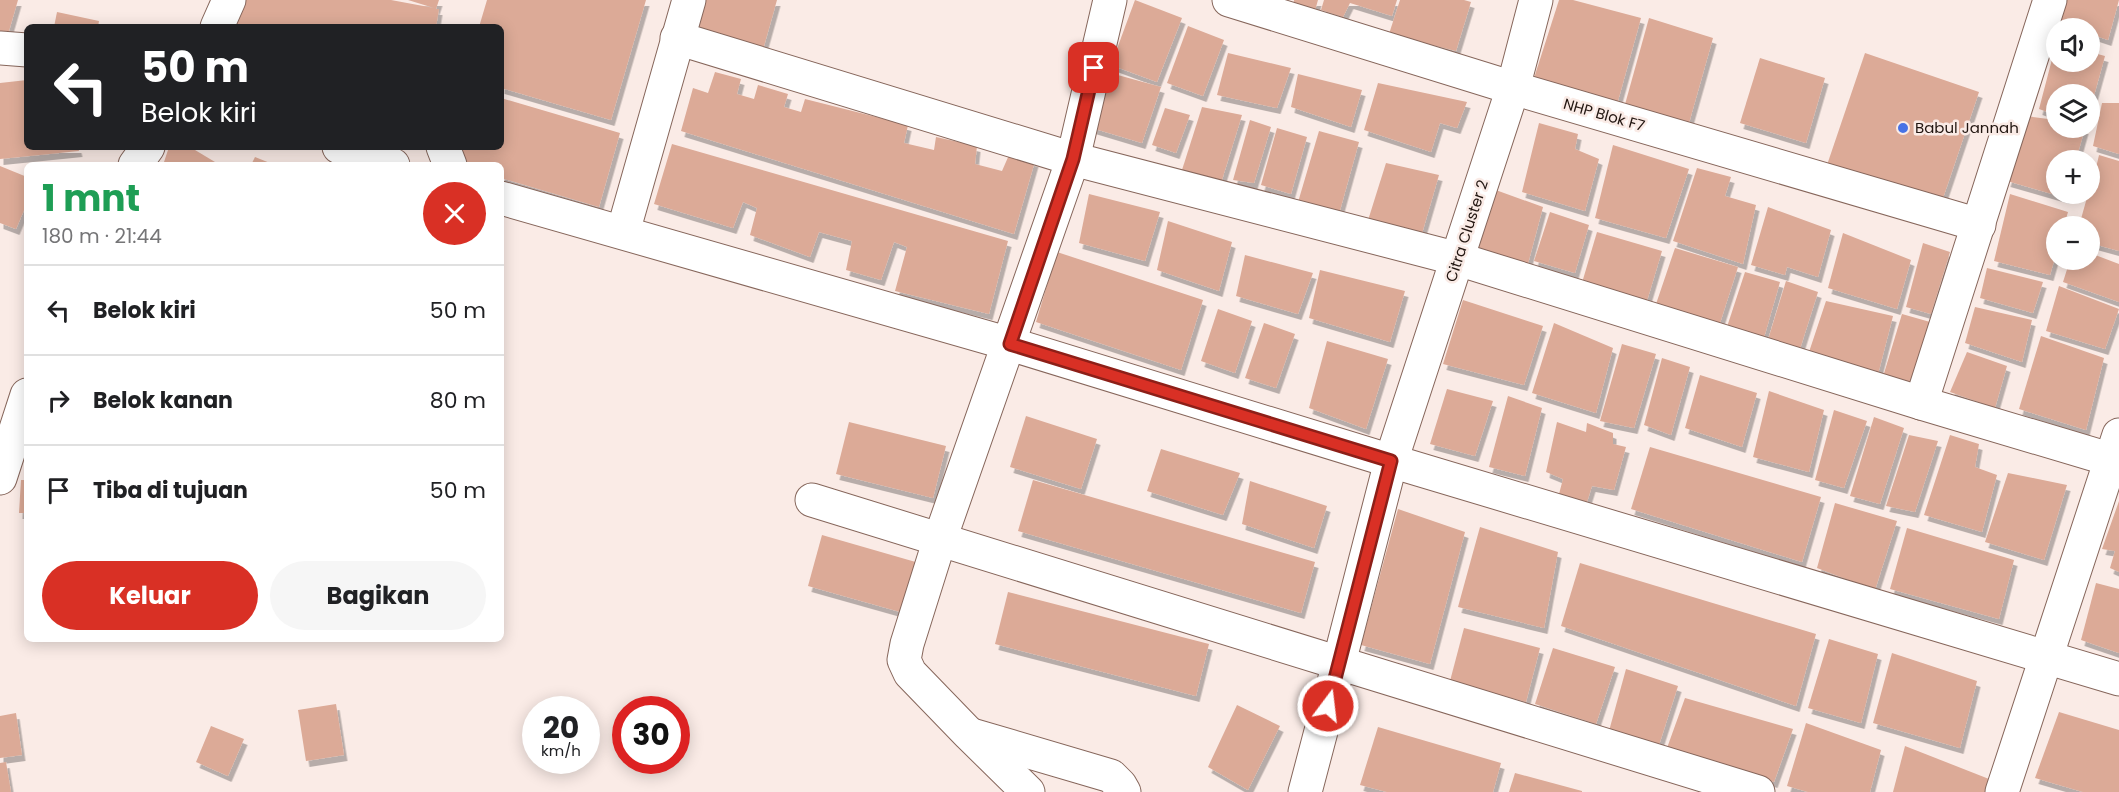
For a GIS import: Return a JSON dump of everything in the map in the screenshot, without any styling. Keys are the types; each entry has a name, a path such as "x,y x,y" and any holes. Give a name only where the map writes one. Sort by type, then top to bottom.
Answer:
{"street":[{"path":"218,24 229,0"},
{"path":"623,232 689,0"},
{"path":"1028,792 910,673 904,660 940,539 1073,159 1110,0"},
{"name":"NHP Blok F7","path":"1229,0 1513,88 1979,225"},
{"name":"Citra Cluster 2","path":"1305,792 1391,461 1513,88 1536,0"},
{"path":"1921,403 2050,0"},
{"path":"677,38 1073,159 1458,259 1921,403 2117,452 2002,792"},
{"path":"0,48 24,50"},
{"path":"348,150 384,162"},
{"path":"504,199 1010,344 1391,461 2119,679"},
{"path":"0,478 24,404"},
{"path":"812,500 1758,792"},
{"path":"969,735 1111,776 1124,792"}],"building":[{"path":"0,0 18,0 6,41 0,39"},
{"path":"241,0 391,0 434,8 408,0 439,0 436,9 439,9 436,24 237,24"},
{"path":"487,0 646,0 611,120 504,89 504,24 480,24"},
{"path":"697,0 777,0 762,53 691,31"},
{"path":"1135,0 1182,18 1157,82 1111,65"},
{"path":"1294,0 1318,0 1314,14 1293,8"},
{"path":"1324,0 1397,0 1392,16 1350,3 1343,17 1321,10"},
{"path":"1400,0 1464,0 1471,2 1456,51 1389,34"},
{"path":"1559,0 1573,0 1641,18 1616,108 1534,78"},
{"path":"2067,0 2119,0 2108,40 2100,37 2100,18 2062,18"},
{"path":"57,12 99,21 98,24 55,24"},
{"path":"1649,18 1713,38 1687,130 1624,108"},
{"path":"1188,26 1224,40 1203,96 1167,83"},
{"path":"1228,53 1291,68 1277,108 1217,95"},
{"name":"Babul Jannah","path":"1865,53 1979,92 1941,204 1827,165"},
{"path":"2100,55 2105,56 2097,84 2046,84 2046,111 2039,109 2049,72 2100,72"},
{"path":"1760,58 1825,78 1806,143 1740,123"},
{"path":"715,72 741,79 737,94 754,99 758,85 788,94 784,107 801,112 805,99 908,125 904,143 934,150 936,137 977,146 975,164 1002,171 1009,155 1035,161 1014,234 681,131 693,88 708,93"},
{"path":"1107,72 1161,87 1142,143 1092,128"},
{"path":"1298,74 1362,90 1351,127 1291,107"},
{"path":"24,80 24,150 79,151 0,159 0,83"},
{"path":"1378,83 1467,102 1457,128 1440,123 1431,152 1364,130"},
{"path":"504,99 620,133 599,207 504,179 504,162 459,162 462,150 504,150"},
{"path":"2102,103 2119,103 2119,154 2093,146 2095,138 2100,138"},
{"path":"1202,107 1242,115 1221,183 1182,170"},
{"path":"1165,108 1190,115 1176,153 1152,145"},
{"path":"2026,116 2046,119 2046,138 2082,138 2079,150 2046,150 2046,192 2007,181"},
{"path":"1250,120 1271,127 1254,183 1233,180"},
{"path":"1539,123 1578,134 1575,149 1599,159 1585,211 1522,192"},
{"path":"1277,128 1307,137 1291,194 1261,185"},
{"path":"1319,131 1359,142 1337,221 1296,209"},
{"path":"672,144 1008,241 989,314 895,291 907,247 894,242 881,280 846,270 852,241 819,232 810,257 750,235 757,208 743,202 733,228 654,204"},
{"path":"1613,145 1689,169 1666,238 1595,218"},
{"path":"168,150 195,150 215,162 164,162"},
{"path":"2100,155 2119,161 2119,251 2100,246 2100,216 2082,216 2085,204 2100,204"},
{"path":"255,157 268,162 252,162"},
{"path":"1386,163 1439,175 1418,247 1364,233"},
{"path":"0,166 24,176 24,210 16,229 0,223"},
{"path":"1697,168 1731,177 1725,196 1756,205 1743,264 1673,241"},
{"path":"1493,189 1543,207 1525,275 1473,259"},
{"path":"1089,194 1160,212 1145,261 1079,243"},
{"path":"2010,194 2068,212 2067,216 2046,216 2046,270 2051,270 2050,275 1994,261"},
{"path":"1768,207 1831,230 1818,277 1787,267 1785,275 1751,265"},
{"path":"1550,212 1589,225 1575,273 1534,261"},
{"path":"1168,221 1232,242 1219,291 1157,270"},
{"path":"1597,232 1662,251 1643,314 1579,293"},
{"path":"1843,233 1911,260 1897,309 1828,288"},
{"path":"1923,243 1950,252 1931,314 1906,307"},
{"path":"1675,248 1738,267 1719,326 1655,307"},
{"path":"1057,252 1203,300 1181,370 1036,322"},
{"path":"1245,255 1313,273 1298,314 1236,296"},
{"path":"2100,257 2119,264 2119,302 2063,282 2067,270 2100,270"},
{"path":"1987,268 2043,282 2033,313 1980,298"},
{"path":"1320,270 1405,291 1390,342 1309,318"},
{"path":"1745,272 1780,282 1761,348 1724,336"},
{"path":"1786,281 1818,292 1799,352 1767,343"},
{"path":"2059,286 2119,309 2105,349 2046,331"},
{"path":"1463,300 1543,326 1524,385 1443,364"},
{"path":"1826,301 1893,316 1876,382 1807,358"},
{"path":"1975,307 2032,320 2022,362 1965,343"},
{"path":"1218,309 1252,321 1235,373 1201,361"},
{"path":"1902,314 1930,322 1909,388 1882,380"},
{"path":"1264,323 1295,334 1276,388 1245,378"},
{"path":"1554,323 1613,348 1596,413 1532,393"},
{"path":"2041,336 2104,358 2086,430 2019,409"},
{"path":"1327,341 1388,359 1366,429 1309,408"},
{"path":"1622,344 1656,354 1634,428 1600,421"},
{"path":"1967,352 2007,366 1995,408 1950,392"},
{"path":"1662,358 1690,367 1671,435 1644,425"},
{"path":"1700,375 1757,393 1742,447 1685,428"},
{"path":"1447,389 1493,401 1475,456 1430,444"},
{"path":"1769,391 1824,410 1809,472 1753,457"},
{"path":"1508,396 1542,408 1525,476 1489,467"},
{"path":"1834,410 1867,421 1844,488 1815,480"},
{"path":"1026,416 1097,439 1081,489 1010,467"},
{"path":"1874,417 1904,428 1880,504 1850,496"},
{"path":"849,422 946,446 933,498 836,474"},
{"path":"1557,422 1586,432 1587,423 1613,433 1613,444 1626,447 1614,490 1592,486 1587,502 1559,494 1563,479 1546,472"},
{"path":"1909,435 1938,441 1915,512 1886,506"},
{"path":"1950,435 1979,444 1975,467 1997,475 1982,532 1924,515"},
{"path":"1650,447 1821,497 1802,562 1631,509"},
{"path":"1161,449 1240,473 1223,515 1147,491"},
{"path":"2008,473 2067,485 2044,560 1985,542"},
{"path":"21,480 24,480 24,513 19,513"},
{"path":"1033,480 1315,562 1301,613 1018,531"},
{"path":"1250,481 1327,506 1314,548 1242,524"},
{"path":"2119,501 2119,572 2110,568 2115,551 2102,549"},
{"path":"1835,503 1897,521 1875,590 1817,568"},
{"path":"1398,509 1465,532 1430,664 1361,645"},
{"path":"1480,527 1558,552 1544,628 1458,607"},
{"path":"1907,528 2014,560 1999,619 1890,589"},
{"path":"822,535 926,565 911,615 808,586"},
{"path":"1580,563 1816,634 1796,706 1561,626"},
{"path":"2096,583 2119,589 2119,653 2081,640"},
{"path":"1008,592 1209,644 1196,696 995,644"},
{"path":"1464,628 1540,648 1526,702 1450,681"},
{"path":"1829,639 1878,654 1861,723 1808,708"},
{"path":"1553,648 1615,667 1596,724 1535,704"},
{"path":"1892,653 1977,681 1960,748 1873,723"},
{"path":"1626,669 1678,686 1658,748 1609,731"},
{"path":"1685,698 1793,729 1774,782 1667,748"},
{"path":"336,704 344,755 306,761 298,710"},
{"path":"1237,705 1280,726 1248,790 1208,767"},
{"path":"2059,712 2119,730 2119,792 2083,792 2035,778"},
{"path":"16,713 22,755 0,758 0,716"},
{"path":"1806,723 1881,750 1870,792 1808,792 1787,786"},
{"path":"211,726 244,739 228,776 196,762"},
{"path":"1378,727 1501,763 1493,792 1387,792 1360,785"},
{"path":"1905,746 1989,779 1985,792 1893,792"},
{"path":"6,762 11,792 0,792 0,763"},
{"path":"1515,773 1582,791 1582,792 1509,792"}],"place":[{"name":"Babul Jannah","path":"1903,128"}],"route":[{"path":"1094,68 1073,159 1010,344 1391,461 1328,706"}]}
